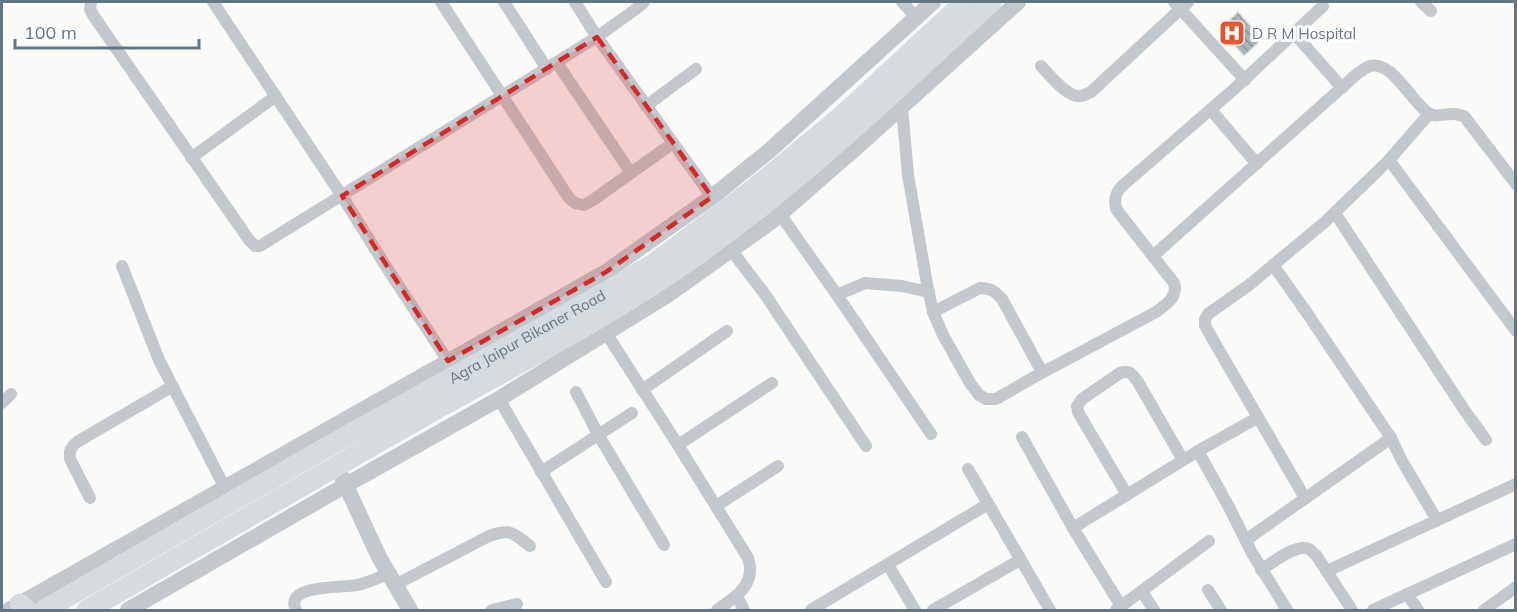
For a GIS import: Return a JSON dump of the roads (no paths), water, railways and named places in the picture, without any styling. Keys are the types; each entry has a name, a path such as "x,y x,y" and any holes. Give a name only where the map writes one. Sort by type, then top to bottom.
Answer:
{"highway":[{"name":"Agra Jaipur Bikaner Road","path":"44,610 327,447 413,390 608,291 655,263 755,188 843,115 965,2"},
{"name":"Agra Jaipur Bikaner Road","path":"87,610 337,465 612,310 661,279 765,204 858,125 992,2"}],"street":[{"path":"92,2 90,9 93,15 191,158 255,246 266,243 552,66 597,37 644,2"},
{"path":"213,2 448,361"},
{"path":"504,2 631,173"},
{"path":"575,2 597,37 712,197"},
{"path":"902,2 916,17"},
{"path":"18,608 225,488 413,390 448,361 606,272 712,197 769,151 933,2"},
{"path":"128,610 499,399 666,296 780,214 1018,2"},
{"path":"1421,2 1431,11"},
{"path":"445,3 569,198 575,203 584,205 593,200 673,143"},
{"path":"1041,66 1072,96 1081,96 1091,92 1181,4 1245,80"},
{"path":"902,107 908,175 933,312 970,383 979,395 986,399 996,399 1156,312 1170,301 1176,288 1174,283 1116,209 1114,200 1116,193 1245,80 1323,6"},
{"path":"1294,33 1342,88"},
{"path":"1153,256 1342,88 1370,66 1388,69 1429,114 1464,116 1515,184"},
{"path":"646,105 696,69"},
{"path":"191,158 276,96"},
{"path":"1211,110 1257,164"},
{"path":"1305,498 1205,326 1205,319 1335,213 1389,160 1429,114"},
{"path":"1389,160 1515,331"},
{"path":"1335,213 1486,440"},
{"path":"780,214 931,434"},
{"path":"731,250 764,293 866,446"},
{"path":"1273,265 1391,438 1437,520"},
{"path":"122,266 159,360 225,488"},
{"path":"837,295 865,283 903,286 929,292"},
{"path":"933,312 980,288 988,288 1002,299 1042,372"},
{"path":"642,390 727,331"},
{"path":"606,333 748,558 751,574 746,585 737,596 717,610"},
{"path":"1127,495 1078,412 1077,406 1082,399 1120,373 1127,371 1132,373 1183,460"},
{"path":"678,445 772,383"},
{"path":"90,498 70,459 69,454 74,445 172,386"},
{"path":"576,392 664,545"},
{"path":"499,399 606,582"},
{"path":"541,472 632,413"},
{"path":"1073,528 1198,451 1257,418"},
{"path":"1022,437 1118,608 1209,541"},
{"path":"1245,540 1391,438"},
{"path":"327,447 379,557 410,610"},
{"path":"1198,451 1245,540 1287,610"},
{"path":"716,506 778,466"},
{"path":"968,470 1050,610"},
{"path":"1327,572 1515,484"},
{"path":"811,610 988,504"},
{"path":"296,610 293,605 296,597 304,593 324,587 355,586 392,579 500,532 513,533 530,546"},
{"path":"1373,610 1515,544"},
{"path":"1262,570 1292,550 1308,548 1316,555 1352,610"},
{"path":"933,610 1020,560"},
{"path":"888,565 915,610"},
{"path":"1484,610 1515,587"},
{"path":"1208,590 1221,610"},
{"path":"1142,592 1154,610"},
{"path":"1407,594 1418,610"},
{"path":"737,596 744,610"},
{"path":"492,610 516,604"}],"place":[{"name":"D R M Hospital","path":"1232,33"}]}
